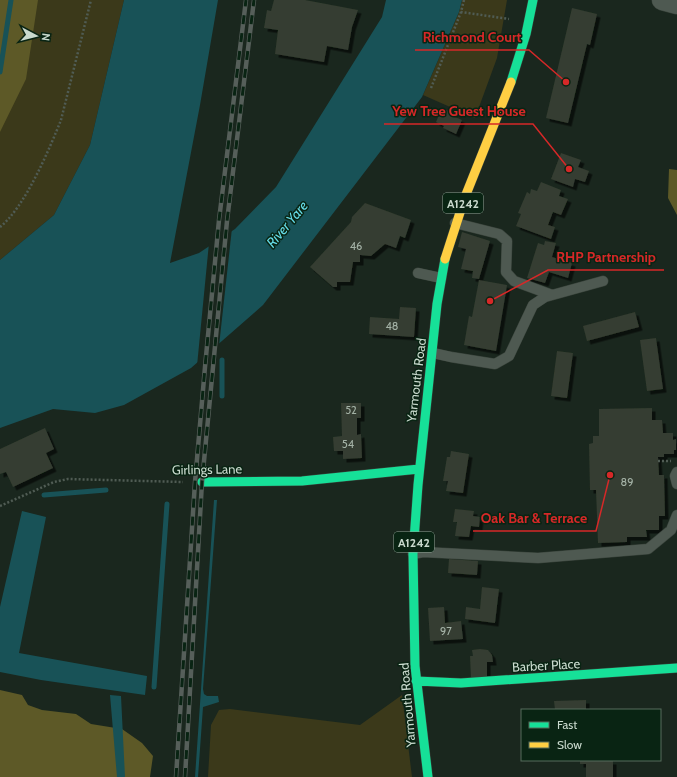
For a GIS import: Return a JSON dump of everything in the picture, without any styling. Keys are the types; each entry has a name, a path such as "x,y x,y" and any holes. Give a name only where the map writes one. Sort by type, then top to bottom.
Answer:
{"main road":[{"name":"Yarmouth Road","path":"428,777 416,681 413,554 419,469 434,353 441,278 455,223 506,99 534,0"},
{"name":"Girlings Lane","path":"202,482 302,481 419,469"},
{"name":"Barber Place","path":"416,681 461,683 677,668"}],"street":[{"path":"662,0 677,4"}],"lane":[{"path":"455,223 499,234 507,241 506,272 514,281 552,295"},
{"path":"418,273 441,278"},
{"path":"434,353 463,360 495,364 509,356 533,305 552,295 603,281"},
{"path":"677,472 675,476 677,484"},
{"path":"413,554 423,552 538,558 648,549 671,530 677,515"}],"path":[{"path":"0,227 23,199 55,135 61,120 91,0"},
{"path":"431,88 461,12 464,0"},
{"path":"461,12 529,22"},
{"name":"Girlings Lane","path":"0,506 54,482 68,479 202,482"}],"shaded area":[{"path":"0,0 124,0 90,145 54,215 0,260"},
{"path":"0,0 38,0 26,79 0,132"},
{"path":"462,0 507,0 497,58 475,118 423,95 459,12"},
{"path":"669,169 677,170 677,215 668,198"},
{"path":"0,690 22,695 28,705 42,710 76,714 91,724 122,729 142,743 153,756 150,777 0,777"},
{"path":"402,695 412,777 208,777 211,725 219,710 230,709 360,725"}],"water":[{"name":"River Yare","path":"124,0 218,0 170,263 199,253 235,229 276,187 382,17 386,0 462,0 459,12 422,97 263,305 191,368 124,405 95,413 53,409 0,428 0,260 54,215 90,145"},
{"path":"214,500 217,500 203,689 204,694 207,696 218,696 219,702 203,707 198,777 195,777"},
{"path":"22,511 46,517 19,653 147,676 145,695 41,680 0,672 0,607"},
{"path":"110,695 121,696 125,777 117,777"}],"pier":[{"path":"232,228 219,346 197,366 209,243"}],"building":[{"path":"274,0 305,0 358,10 352,27 348,50 327,46 324,62 275,54 278,30 264,28 267,10 271,11"},
{"path":"572,8 597,14 590,45 587,44 568,123 546,118"},
{"path":"442,108 454,113 453,116 462,120 456,134 443,128 444,126 436,122"},
{"path":"561,153 581,160 578,167 589,171 585,182 575,179 573,187 551,179"},
{"path":"541,182 561,190 559,196 568,199 561,215 553,212 548,225 555,227 551,239 516,226 521,214 518,213 527,192 530,194 531,189 537,191"},
{"path":"365,203 411,220 405,238 400,236 396,248 385,244 371,256 360,255 360,262 353,262 350,282 337,282 337,287 333,287 310,267 351,222 352,217"},
{"path":"462,232 490,241 479,279 472,278 473,271 461,269 466,249 458,247"},
{"path":"545,241 556,243 552,257 572,263 568,278 549,272 545,283 527,278 538,243 544,245"},
{"path":"479,280 507,285 496,351 464,345 469,316 472,317"},
{"path":"400,307 416,308 414,337 369,334 370,317 399,319"},
{"path":"635,312 639,327 587,341 583,326"},
{"path":"656,338 663,389 647,391 640,340"},
{"path":"557,351 573,353 567,398 551,396"},
{"path":"341,403 361,403 361,418 357,418 357,435 361,434 362,458 343,459 343,451 334,451 333,437 342,436"},
{"path":"652,408 652,420 662,420 663,433 673,433 673,440 676,439 676,450 674,450 674,454 664,454 664,457 658,457 659,475 664,475 665,516 659,516 659,530 646,530 647,537 627,537 627,542 598,543 596,490 590,490 589,444 593,443 593,436 599,436 599,409"},
{"path":"45,428 54,449 46,453 53,468 13,487 6,472 0,474 0,449"},
{"path":"451,451 469,454 463,493 446,491 448,481 443,481 447,457 450,457"},
{"path":"455,509 474,511 473,516 480,517 479,527 471,526 469,537 455,536 457,522 453,522"},
{"path":"449,559 478,561 477,575 448,573"},
{"path":"482,587 499,589 495,623 465,619 466,607 480,609"},
{"path":"444,607 445,623 461,621 463,639 430,641 428,608"},
{"path":"472,650 488,650 492,655 493,662 487,662 487,679 471,679 470,656 473,656"},
{"path":"586,700 586,709 555,709 554,701"},
{"path":"580,761 613,761 613,777 586,777 586,764 580,764"}],"waterway":[{"path":"0,72 11,0"},
{"path":"222,360 222,396"},
{"path":"44,495 106,490"},
{"path":"154,687 167,504"}],"railway":[{"path":"176,777 195,482 205,367 219,220 246,0"},
{"path":"185,777 202,482 227,221 254,0"}],"traffic: fast":[{"path":"511,82 526,34 533,0"},
{"path":"428,777 415,666 413,554 418,485 437,304 445,259"},
{"path":"202,482 302,481 419,469"},
{"path":"416,681 461,683 677,668"}],"traffic: slow":[{"path":"445,259 465,197 511,82"}],"place":[{"name":"Richmond Court","path":"566,82"},
{"name":"Yew Tree Guest House","path":"569,169"},
{"name":"RHP Partnership","path":"490,301"},
{"name":"Oak Bar & Terrace","path":"610,475"}]}
